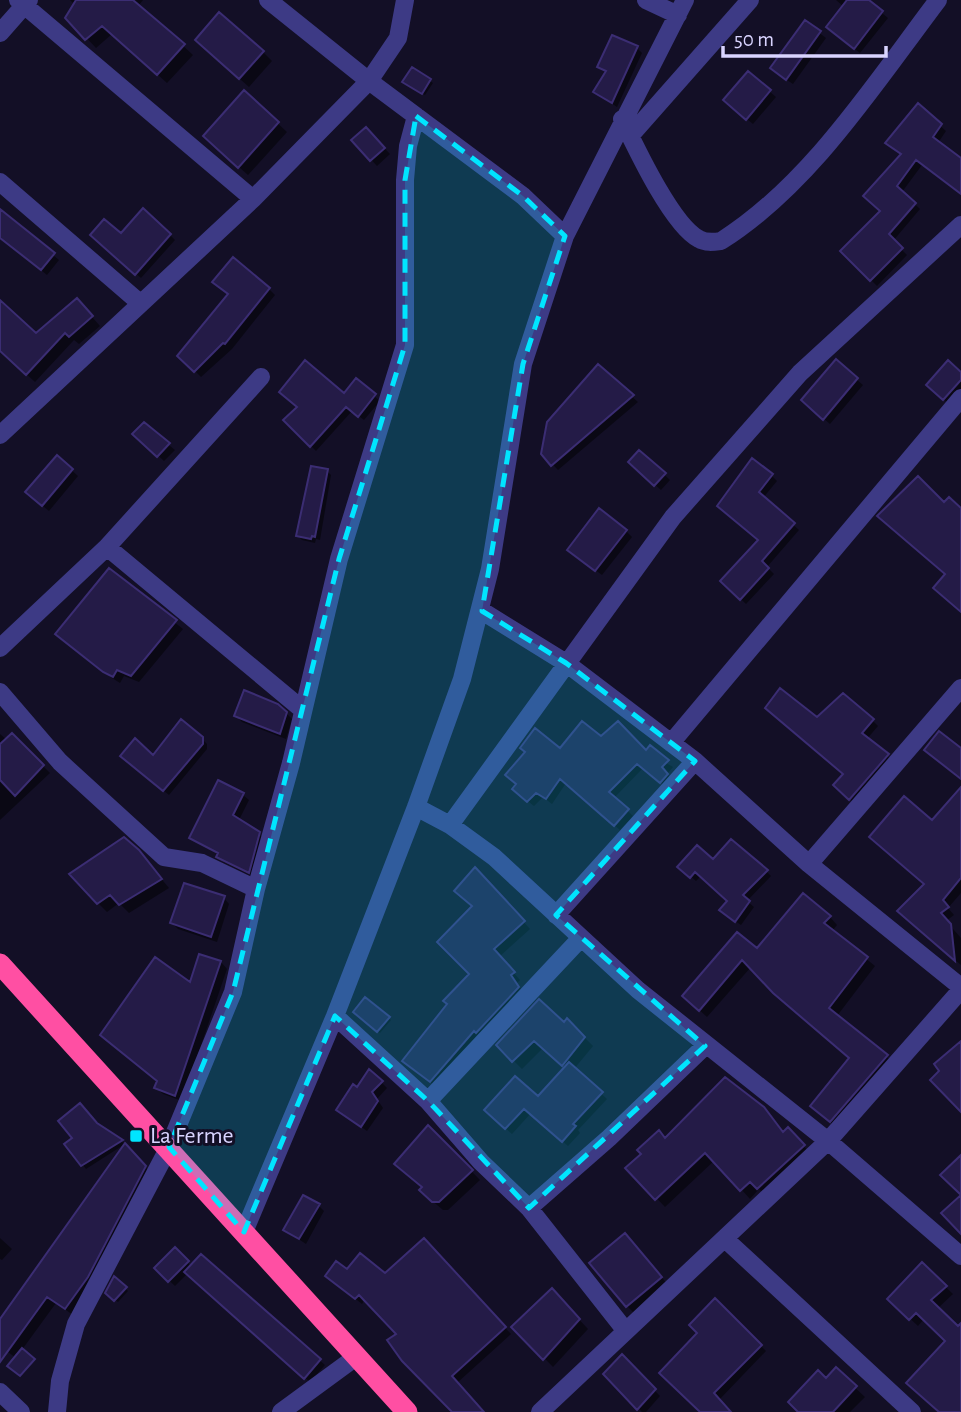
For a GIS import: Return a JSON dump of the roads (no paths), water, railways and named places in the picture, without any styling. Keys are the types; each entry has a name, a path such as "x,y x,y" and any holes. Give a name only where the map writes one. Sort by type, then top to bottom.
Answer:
{"highway":[{"path":"0,964 407,1412"}],"street":[{"path":"268,0 369,81 523,196 565,236"},
{"path":"0,435 139,303 253,200 369,81 398,38 405,0"},
{"path":"244,1231 335,1016 462,679 482,611 523,364 565,236 622,119 681,8 646,0"},
{"path":"630,136 750,0"},
{"path":"622,119 643,163 681,221 698,239 711,243 721,241 802,172 841,128 938,0"},
{"path":"0,33 24,2 253,200"},
{"path":"57,1412 60,1381 76,1324 169,1147 233,992 339,559 405,345 405,180 408,146 416,116"},
{"path":"0,181 139,303"},
{"path":"450,825 673,517 800,373 961,225"},
{"path":"0,648 107,548 261,377"},
{"path":"671,743 961,398"},
{"path":"107,548 303,710"},
{"path":"482,611 566,663 695,761 809,864 961,988 828,1141 540,1412"},
{"path":"809,864 961,688"},
{"path":"0,692 60,762 164,857 202,863 256,890"},
{"path":"556,915 695,761"},
{"path":"416,807 450,825 494,858 580,939 705,1046 828,1141 961,1256"},
{"path":"428,1101 580,939"},
{"path":"335,1016 428,1101 481,1162 529,1208 625,1330"},
{"path":"529,1208 609,1138 705,1046"},
{"path":"726,1239 912,1412"},
{"path":"281,1412 356,1357"},
{"path":"0,1392 20,1412"}],"place":[{"name":"La Ferme","path":"136,1136"}]}
